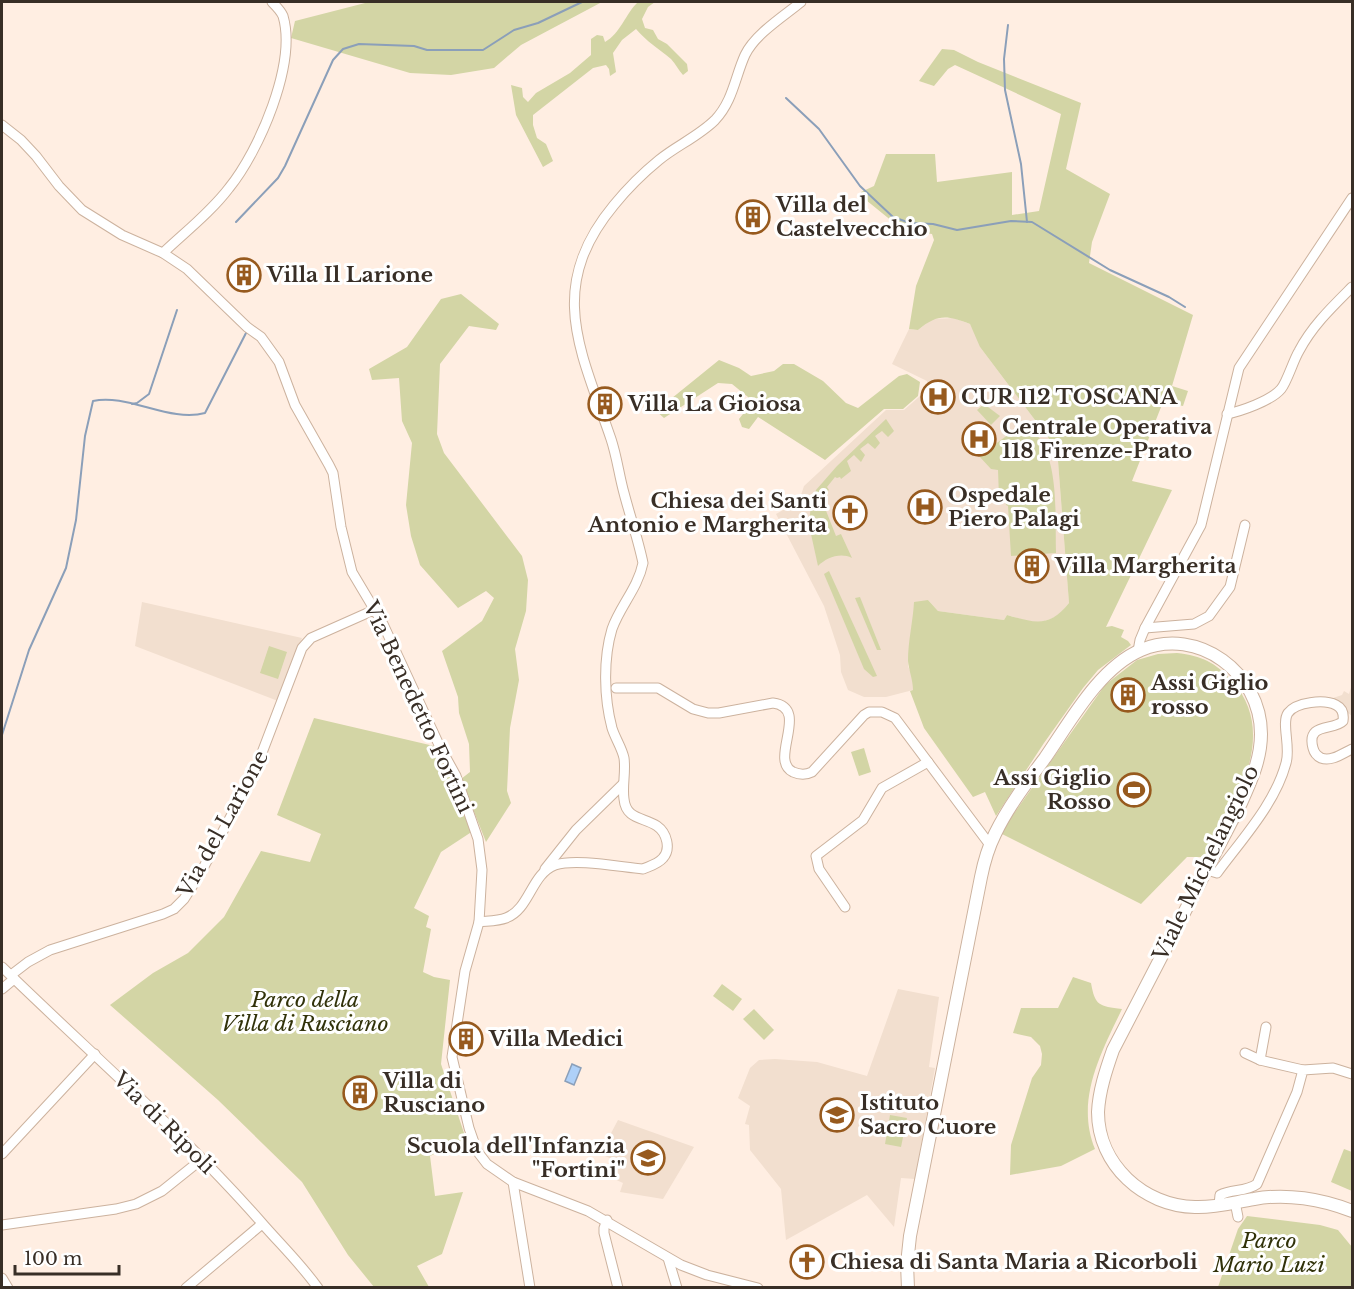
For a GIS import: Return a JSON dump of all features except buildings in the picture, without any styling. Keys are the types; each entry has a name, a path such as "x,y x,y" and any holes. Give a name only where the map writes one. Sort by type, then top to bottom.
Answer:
{"main road":[{"name":"Viale Michelangiolo","path":"908,1287 909,1246 914,1215 981,877 990,845 1008,810 1094,688 1138,651 1160,644 1194,645 1208,650 1235,670 1250,690 1256,703 1261,734 1256,767 1241,803 1113,1050 1101,1088 1098,1112 1100,1132 1107,1150 1123,1175 1136,1188 1168,1204 1202,1208 1281,1196 1318,1201 1353,1211"}],"street":[{"path":"163,254 227,191 249,158 266,120 284,64 286,47 283,17 272,2"},
{"path":"542,873 554,865 569,862 643,869 654,865 664,857 668,846 665,834 657,826 636,818 629,812 624,800 624,759 613,729 607,703 612,629 640,576 643,563 614,447 586,372 579,343 575,317 576,281 582,256 596,227 615,202 659,160 714,121 730,99 746,54 766,31 801,2"},
{"name":"Via Benedetto Fortini","path":"2,125 21,140 82,210 122,235 163,254 187,269 247,327 261,337 279,362 295,405 333,473 341,527 352,572 383,624 440,747 456,776 478,839 482,870 478,922 465,971 452,1057 469,1128 477,1151 487,1164 513,1182 580,1207 607,1220 668,1258 708,1275 758,1287"},
{"path":"1138,651 1145,628 1201,525 1236,376 1248,352 1353,198"},
{"path":"1227,414 1239,412 1281,390 1295,359 1316,324 1353,287"},
{"path":"1145,628 1194,624 1209,616 1230,587 1245,525"},
{"name":"Via del Larione","path":"2,989 27,962 50,950 163,914 181,902 200,874 254,772 302,648 310,638 374,610"},
{"path":"616,688 658,688 693,709 708,714 778,703 784,706 790,720 785,763 789,770 800,774 812,772 858,720 869,712 889,714 895,718 990,845"},
{"path":"1207,870 1217,873 1269,802 1286,763 1289,745 1285,721 1290,711 1297,706 1308,704 1329,703 1338,706 1343,713 1343,721 1339,725 1321,727 1317,731 1312,739 1314,752 1327,759 1353,749"},
{"path":"845,907 819,869 816,856 863,819 882,788 928,762"},
{"path":"478,922 506,918 515,912 576,830 623,784"},
{"name":"Via di Ripoli","path":"2,967 202,1159 318,1287"},
{"path":"1260,1060 1266,1027"},
{"path":"1245,1053 1260,1060 1303,1070 1333,1068 1353,1074"},
{"path":"2,1154 95,1054"},
{"path":"1219,1204 1220,1196 1227,1192 1257,1184 1297,1092 1303,1070"},
{"path":"2,1226 136,1204 162,1191 202,1159"},
{"path":"513,1182 530,1287"},
{"path":"1235,1202 1238,1217"},
{"path":"607,1220 604,1233 618,1287"},
{"path":"186,1287 262,1224"},
{"path":"668,1258 676,1287"},
{"path":"2,1278 8,1287"}],"shaded area":[{"name":"Ospedale Piero Palagi","path":"954,318 970,324 980,347 1050,440 1058,461 1069,603 1058,616 1042,622 1031,622 1007,615 1004,620 938,611 928,600 911,638 908,666 913,678 913,690 886,697 864,697 848,690 841,672 840,655 824,606 776,514 799,501 804,486 886,410 904,410 928,389 927,381 892,364 909,329 918,330 932,319"},
{"path":"142,602 302,638 278,701 135,646"},
{"path":"1352,684 1352,716 1333,702 1333,698 1342,695 1344,691 1349,694"},
{"name":"Istituto Sacro Cuore","path":"898,989 939,997 929,1067 935,1068 915,1179 901,1178 894,1227 867,1195 786,1240 781,1189 750,1150 749,1125 745,1124 750,1106 738,1098 750,1068 759,1060 775,1059 817,1062 867,1076"},
{"name":"Scuola dell'Infanzia \"Fortini\"","path":"618,1120 694,1147 663,1199 620,1192 623,1183 612,1178 617,1161 600,1154"}],"green space":[{"path":"369,2 602,2 521,45 494,68 451,75 410,73 291,38 295,21"},
{"path":"638,2 655,2 648,7 642,19 645,28 653,30 658,39 667,44 687,64 688,71 683,75 671,59 636,29 622,40 613,53 616,72 610,76 606,65 593,68 533,115 537,138 546,144 553,161 543,167 516,115 511,85 522,88 523,97 528,102 536,93 570,73 591,55 591,39 597,35 603,36 605,42 610,38"},
{"path":"942,49 954,50 978,62 1081,103 1066,169 1110,194 1092,242 1089,263 1193,315 1172,386 1188,391 1183,406 1163,402 1132,481 1172,490 1106,627 1112,626 1124,630 1121,637 1131,645 1098,670 1083,688 996,816 985,792 973,797 924,728 910,691 913,690 913,686 908,654 914,602 928,600 938,611 1004,620 1007,615 1034,621 1048,620 1062,611 1069,603 1058,461 1050,440 980,347 970,324 942,318 931,321 918,330 909,329 916,286 934,240 932,234 903,230 861,196 861,192 874,186 886,154 935,154 937,182 1012,172 1012,215 1039,211 1061,114 955,65 948,69 934,86 919,81"},
{"path":"461,294 499,324 496,330 469,326 440,364 437,434 444,453 522,556 528,580 526,611 515,649 519,680 510,728 507,791 511,803 486,842 461,779 470,772 469,744 459,713 458,697 442,651 482,621 494,598 486,591 458,608 420,565 411,536 406,505 412,443 402,421 399,378 372,380 369,369 407,347 441,299"},
{"path":"719,360 751,376 774,371 783,364 794,364 823,381 846,403 858,408 899,376 907,374 920,382 918,396 903,409 884,409 825,460 758,417 749,429 742,427 739,419 747,409 748,397 732,384 718,383 664,418 656,411"},
{"path":"984,404 1000,416 991,425 977,410"},
{"path":"886,419 894,431 888,437 882,431 875,436 880,443 875,449 868,443 860,449 865,455 861,462 854,455 847,461 851,471 841,479 835,477 827,487 829,490 821,498 836,536 841,534 852,558 834,557 818,566 809,525 811,504 816,490 837,466"},
{"path":"1020,426 1040,439 1050,464 1055,494 1056,553 1011,556 1008,506 1005,496 999,497 998,470 991,469 979,456"},
{"path":"829,571 877,676 873,677 864,669 824,574"},
{"path":"860,597 881,650 877,650 855,598"},
{"path":"269,646 287,652 278,679 260,673"},
{"name":"Assi Giglio Rosso","path":"1177,653 1207,661 1220,669 1232,681 1246,702 1252,724 1252,747 1239,794 1204,857 1187,857 1141,904 1000,833 1105,685 1137,660 1158,654"},
{"name":"Parco della Villa di Rusciano","path":"314,718 434,746 473,831 441,852 414,908 429,916 426,927 431,929 423,972 450,980 441,1064 466,1139 430,1156 435,1196 463,1192 442,1254 417,1266 429,1287 374,1287 348,1255 302,1182 218,1100 110,1005 153,973 188,953 224,917 261,851 310,862 321,834 277,815"},
{"path":"864,748 871,772 859,776 851,752"},
{"path":"1073,977 1091,983 1094,996 1099,1004 1122,1009 1099,1060 1089,1095 1090,1131 1095,1149 1061,1166 1010,1175 1011,1145 1032,1078 1041,1065 1042,1054 1040,1046 1031,1037 1013,1033 1021,1008 1058,1008"},
{"path":"722,984 742,999 733,1011 713,996"},
{"path":"754,1009 774,1030 764,1040 743,1019"},
{"path":"890,1115 907,1118 901,1147 885,1144"},
{"path":"1344,1149 1352,1152 1352,1191 1331,1182"},
{"name":"Parco Mario Luzi","path":"1247,1216 1320,1225 1338,1230 1352,1247 1352,1287 1218,1287 1238,1229"}],"water":[{"path":"572,1064 581,1068 574,1085 565,1081"}],"waterway":[{"path":"236,222 278,178 333,60 343,49 359,44 414,46 427,50 483,50 514,30 538,23 582,2"},
{"path":"1008,25 1004,59 1005,90 1021,164 1027,222"},
{"path":"786,98 819,129 860,186 893,217 910,223 933,224 957,230 1011,221 1032,222 1110,270 1169,297 1185,307"},
{"path":"132,404 149,394 177,310"},
{"path":"2,735 29,650 66,568 76,520 85,436 93,401 120,401 178,414 205,413 246,333"}],"place":[{"name":"Villa del Castelvecchio","path":"753,217"},
{"name":"Villa Il Larione","path":"244,275"},
{"name":"CUR 112 TOSCANA","path":"938,397"},
{"name":"Villa La Gioiosa","path":"605,404"},
{"name":"Centrale Operativa 118 Firenze-Prato","path":"979,439"},
{"name":"Ospedale Piero Palagi","path":"925,507"},
{"name":"Chiesa dei Santi Antonio e Margherita","path":"850,513"},
{"name":"Villa Margherita","path":"1032,566"},
{"name":"Assi Giglio rosso","path":"1128,695"},
{"name":"Assi Giglio Rosso","path":"1134,790"},
{"name":"Villa Medici","path":"466,1039"},
{"name":"Villa di Rusciano","path":"360,1093"},
{"name":"Istituto Sacro Cuore","path":"837,1115"},
{"name":"Scuola dell'Infanzia \"Fortini\"","path":"648,1158"},
{"name":"Chiesa di Santa Maria a Ricorboli","path":"807,1262"}]}
